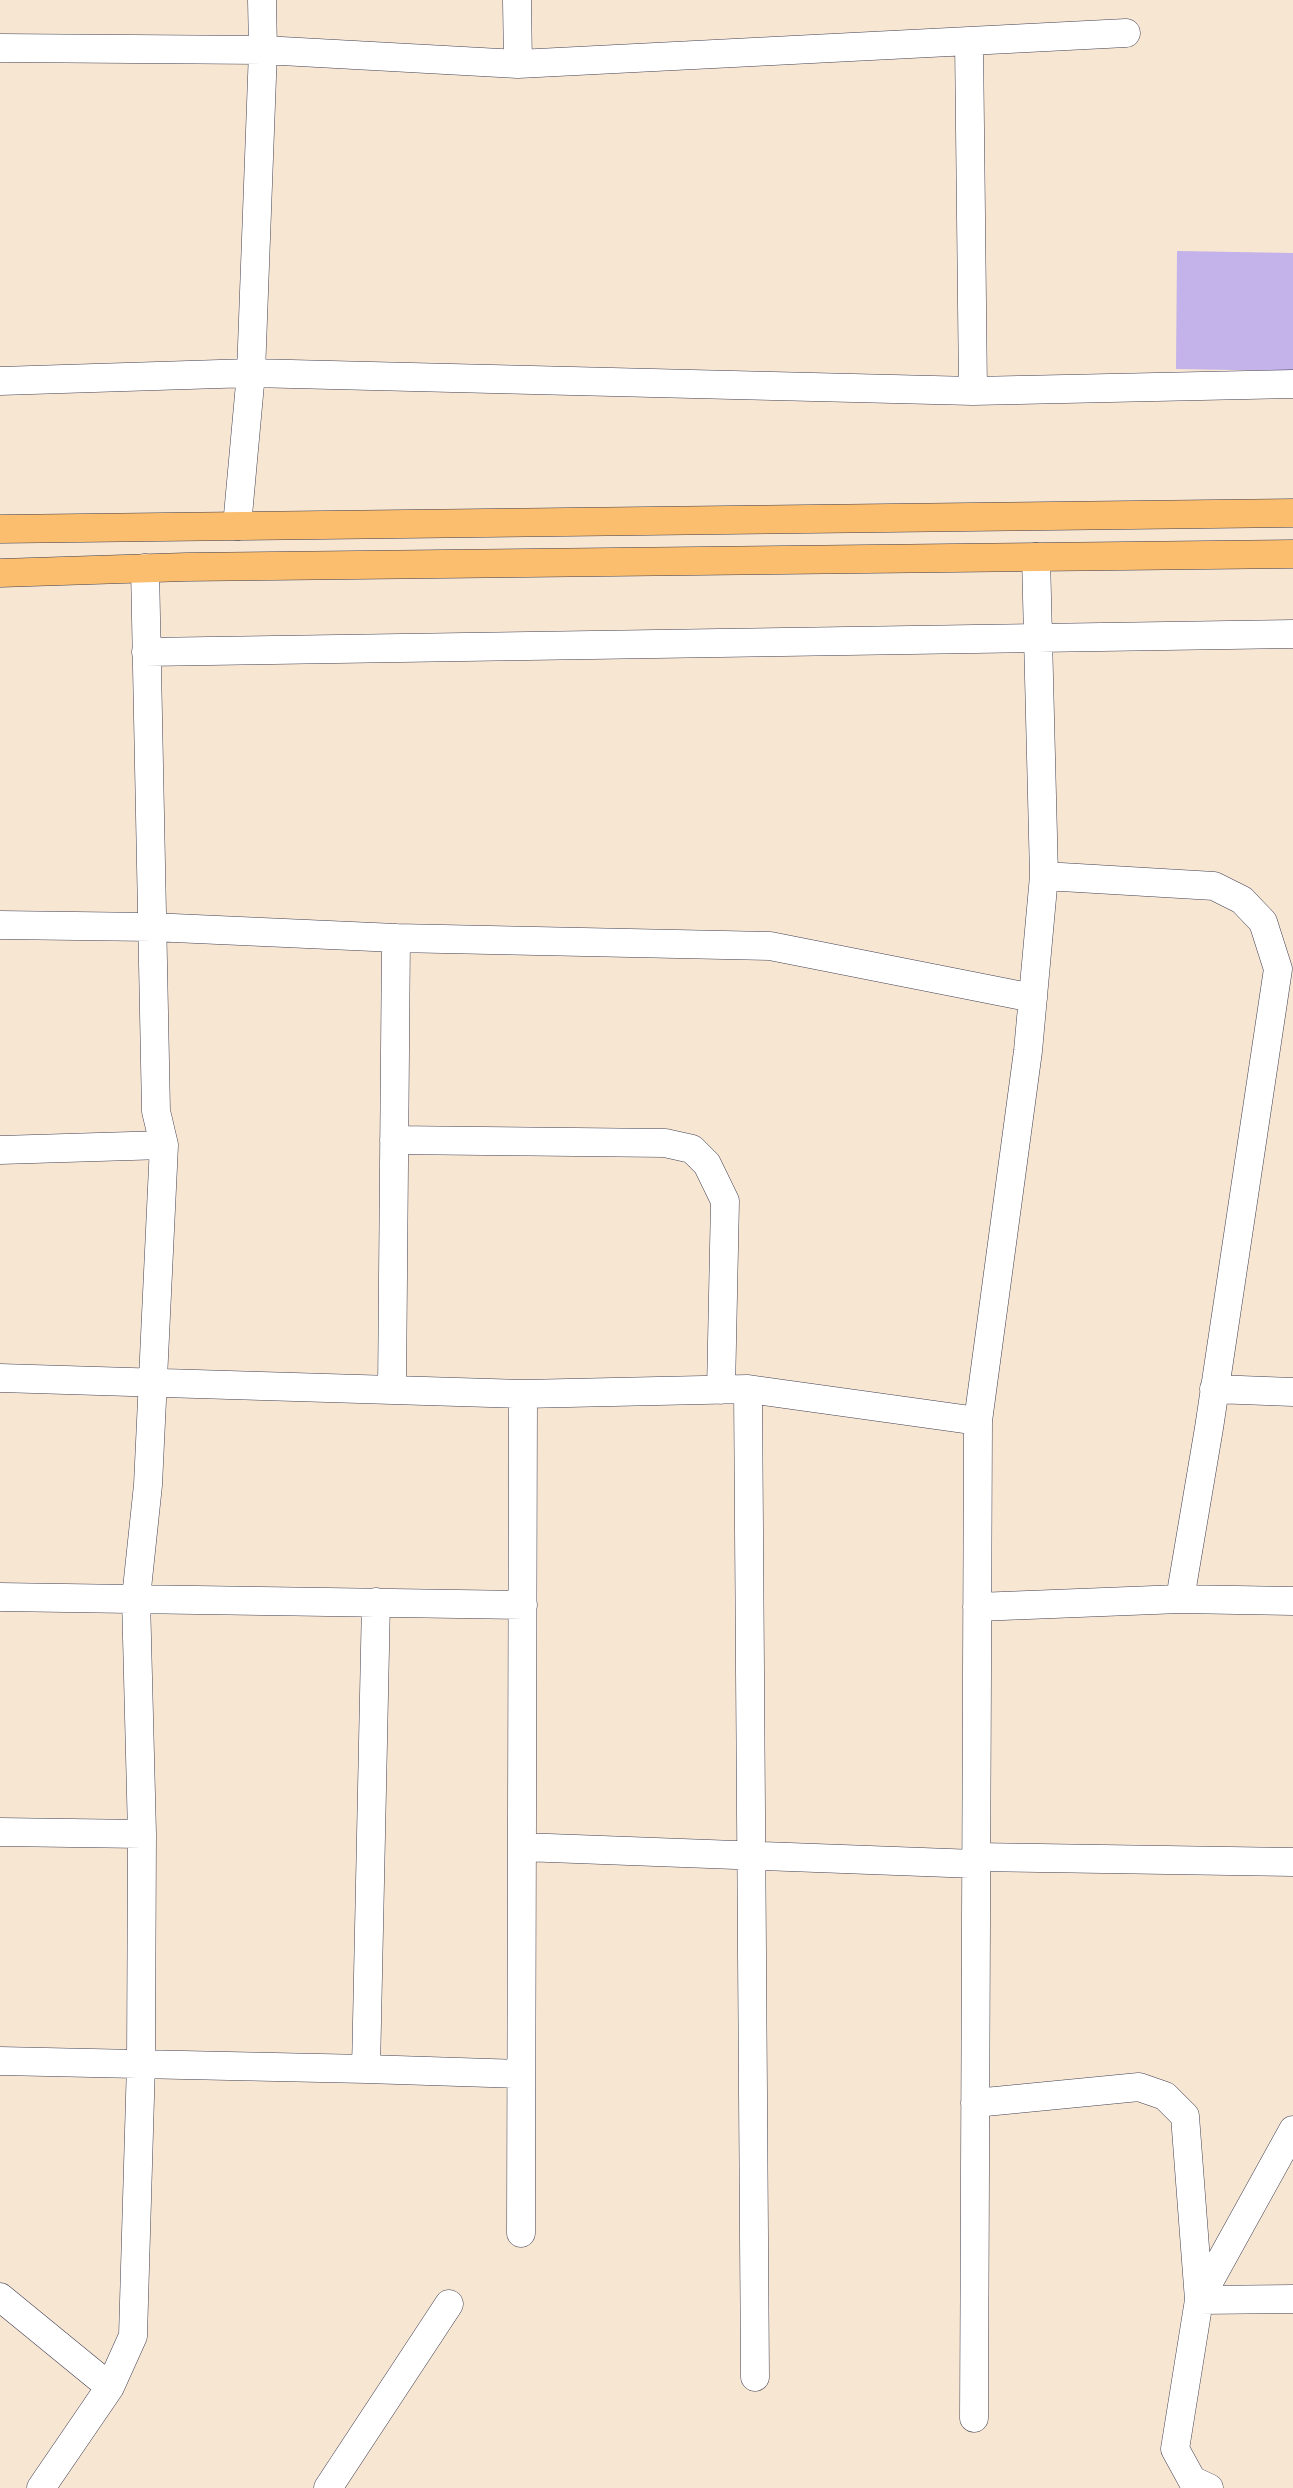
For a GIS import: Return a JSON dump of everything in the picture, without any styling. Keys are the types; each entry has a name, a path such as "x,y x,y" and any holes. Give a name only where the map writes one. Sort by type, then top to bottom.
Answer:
{"main road":[{"path":"0,529 1293,513"},
{"path":"0,573 145,568 1293,554"}],"street":[{"path":"238,526 251,373 263,50 262,0"},
{"path":"517,0 518,64"},
{"path":"0,48 263,50 518,64 1126,34"},
{"path":"969,41 973,390"},
{"path":"0,381 251,373 973,390 1293,384"},
{"path":"974,2418 978,1421 1027,1061 1044,876 1036,558"},
{"path":"41,2488 110,2387 133,2336 141,2063 142,1834 136,1598 148,1485 164,1145 156,1111 145,568"},
{"path":"146,652 1038,640 1293,634"},
{"path":"1044,876 1214,886 1242,900 1263,922 1278,969 1180,1599"},
{"path":"0,925 151,927 396,938 770,946 1033,998"},
{"path":"392,1390 396,938"},
{"path":"394,1140 665,1143 692,1149 707,1164 725,1201 721,1390"},
{"path":"0,1150 164,1145"},
{"path":"0,1378 524,1394 748,1389 978,1421"},
{"path":"748,1389 755,2377"},
{"path":"1214,1389 1293,1392"},
{"path":"521,2233 524,1394"},
{"path":"0,1597 523,1605"},
{"path":"977,1607 1180,1599 1293,1601"},
{"path":"366,2069 376,1602"},
{"path":"0,1832 142,1834"},
{"path":"522,1848 976,1861 1293,1862"},
{"path":"0,2061 141,2063 521,2074"},
{"path":"975,2103 1139,2088 1165,2096 1185,2116 1199,2300 1175,2449 1192,2480 1209,2488"},
{"path":"1199,2300 1293,2130"},
{"path":"0,2297 110,2387"},
{"path":"1199,2300 1293,2299"},
{"path":"328,2488 449,2304"}],"building":[{"path":"1177,251 1293,253 1293,371 1176,369"}]}
